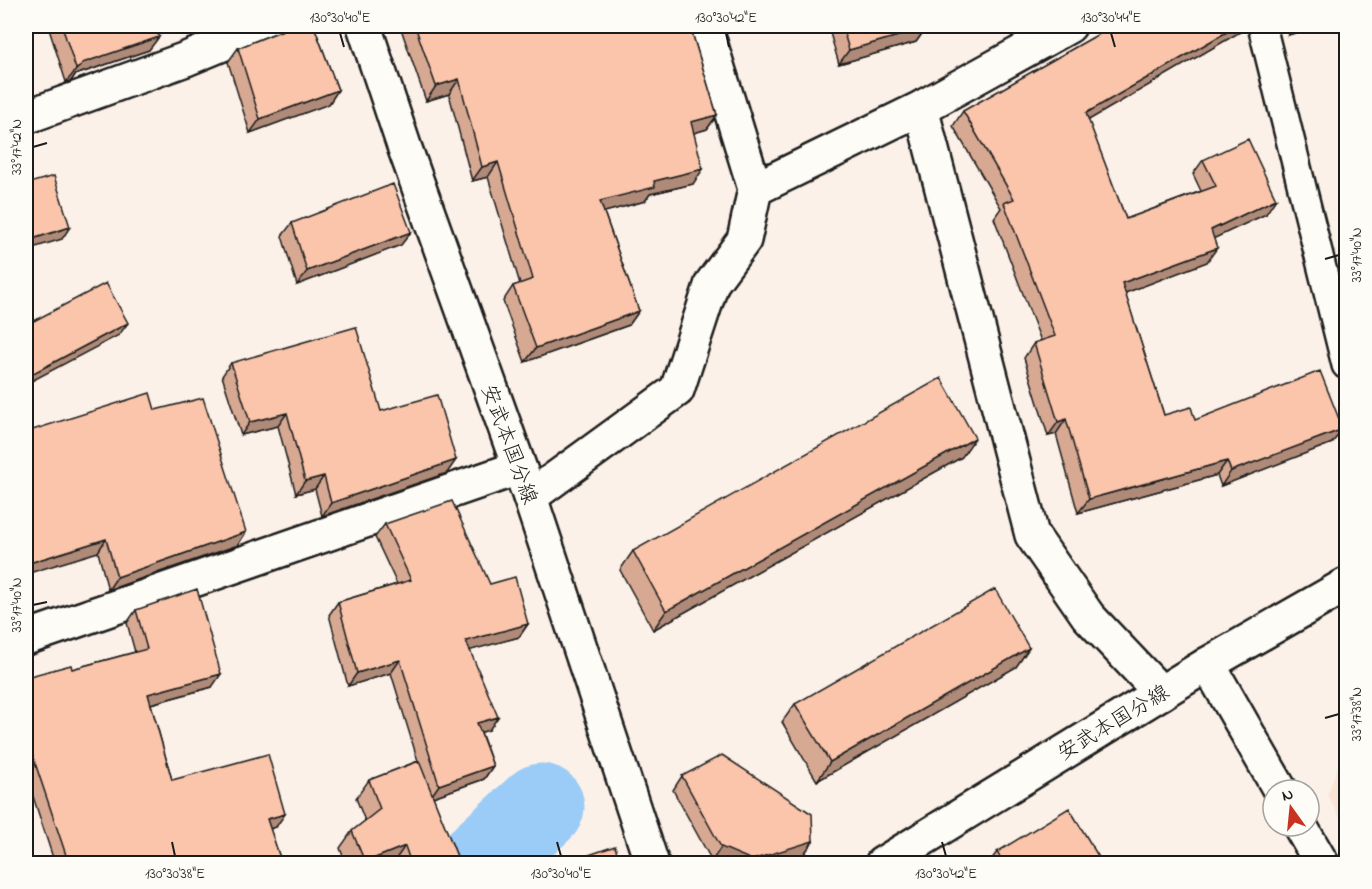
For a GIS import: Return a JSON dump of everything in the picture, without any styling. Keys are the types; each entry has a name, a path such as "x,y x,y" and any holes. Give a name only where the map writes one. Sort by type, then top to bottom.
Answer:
{"street":[{"path":"26,117 186,59 266,26"},
{"name":"安武本国分線","path":"364,26 404,146 524,482 651,864"},
{"path":"26,638 524,482 676,390 712,283 744,240 754,189 705,26"},
{"path":"754,189 921,108 1069,26"},
{"path":"921,108 1032,535 1088,616 1161,693"},
{"name":"安武本国分線","path":"882,864 1208,664 1347,585"},
{"path":"1208,664 1273,778"},
{"path":"1307,838 1322,864"}],"lane":[{"path":"1262,26 1347,365"}],"shaded area":[{"path":"1346,744 1346,829 1327,795"}],"building":[{"path":"62,26 155,26 159,37 82,63 76,69"},
{"path":"288,26 314,26 338,90 260,119 238,48"},
{"path":"415,26 690,26 717,115 691,122 703,169 654,181 655,187 600,201 639,311 536,348 513,286 533,279 498,162 482,167 459,79 436,86"},
{"path":"842,26 926,26 926,28 849,50"},
{"path":"1113,26 1237,26 1086,113 1126,219 1216,186 1203,160 1248,139 1276,199 1211,230 1217,248 1122,283 1164,415 1191,407 1195,420 1320,371 1343,429 1231,471 1227,461 1089,499 1066,419 1058,422 1034,343 1055,336 1004,203 1014,199 963,111"},
{"path":"54,176 70,227 26,241 26,184"},
{"path":"393,184 411,232 307,271 292,223"},
{"path":"106,283 128,323 26,377 26,325"},
{"path":"356,327 381,411 437,395 456,460 331,503 324,476 305,481 287,413 250,422 231,363"},
{"path":"941,378 975,438 666,611 633,551"},
{"path":"150,393 155,410 203,398 246,532 117,577 106,539 26,564 26,432"},
{"path":"452,501 490,584 515,577 528,624 466,641 498,717 477,723 493,766 439,785 400,660 357,673 338,602 411,580 385,524"},
{"path":"197,589 221,674 148,694 172,780 268,754 285,814 267,819 282,864 69,864 30,748 26,749 26,677 71,665 72,669 147,649 136,610"},
{"path":"995,589 1029,648 830,762 795,704"},
{"path":"722,755 812,814 813,841 752,860 721,847 682,776"},
{"path":"419,761 460,864 411,864 405,846 365,862 352,831 380,809 369,780"},
{"path":"1069,808 1103,864 1004,864 997,852"},
{"path":"615,846 620,864 563,864"}],"waterway":[{"path":"479,864 541,807"}]}
